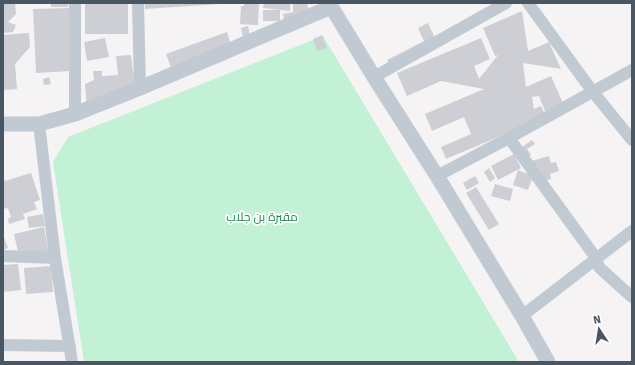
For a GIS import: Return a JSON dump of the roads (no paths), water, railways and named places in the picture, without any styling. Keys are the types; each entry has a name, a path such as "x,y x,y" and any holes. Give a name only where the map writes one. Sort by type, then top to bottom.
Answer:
{"street":[{"path":"75,3 75,114"},
{"path":"138,3 140,88"},
{"path":"374,77 506,3"},
{"path":"528,3 593,92 632,140"},
{"path":"3,124 39,124 75,114 140,88 332,4 374,77 437,176 522,316 548,362"},
{"path":"437,176 632,70"},
{"path":"39,124 55,258 72,362"},
{"path":"509,138 596,258 599,267 632,297"},
{"path":"522,316 632,231"},
{"path":"3,256 55,258"},
{"path":"3,345 70,346"}],"park label":[{"name":"مقبرة بن جلاب","path":"262,217"}]}
